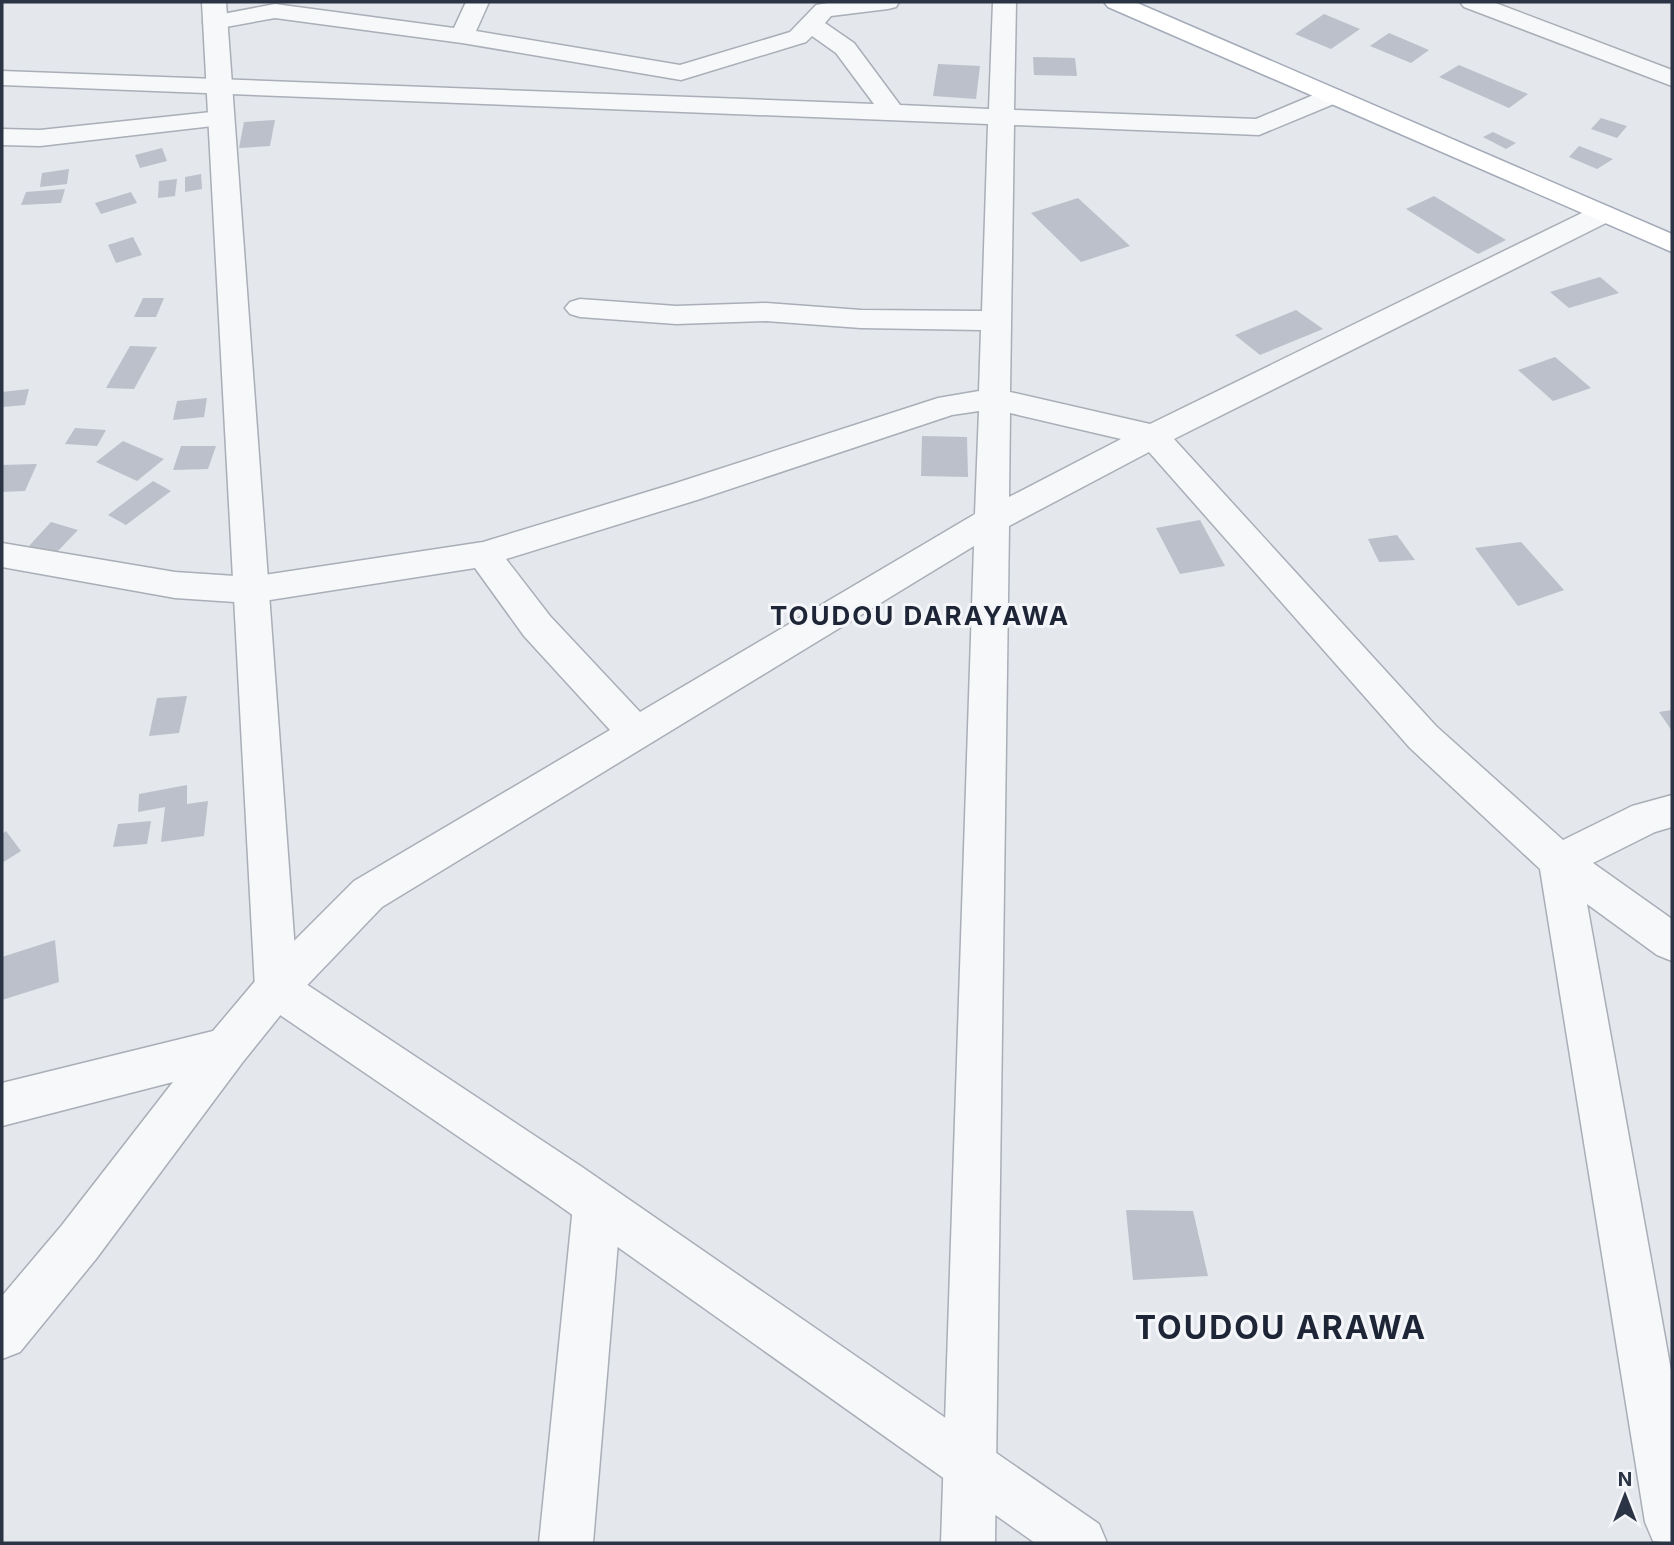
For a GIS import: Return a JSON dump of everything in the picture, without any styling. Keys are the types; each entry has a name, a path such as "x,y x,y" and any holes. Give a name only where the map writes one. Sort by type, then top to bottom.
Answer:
{"main road":[{"path":"1116,2 1672,244"}],"street":[{"path":"462,36 477,2"},
{"path":"276,988 214,12 275,11 462,36 681,74 798,37 822,12 888,2"},
{"path":"968,1543 1004,2"},
{"path":"1472,2 1672,79"},
{"path":"822,12 892,112"},
{"path":"2,78 220,103 892,112 1259,127 1332,96"},
{"path":"2,136 40,138 220,103"},
{"path":"2,1334 79,1242 226,1048 276,988 368,894 992,520 1153,436 1602,214"},
{"path":"580,308 676,315 766,312 861,318 997,321"},
{"path":"2,555 175,585 250,590 483,554 685,492 949,405 995,399 1153,436 1423,737 1559,861 1672,942"},
{"path":"483,554 537,626 636,733"},
{"path":"1559,861 1646,818 1672,811"},
{"path":"1559,861 1672,1522"},
{"path":"276,988 597,1206 1080,1543"},
{"path":"2,1104 226,1048"},
{"path":"566,1543 597,1206"}],"building":[{"path":"1324,14 1360,29 1331,49 1295,34"},
{"path":"1389,33 1429,50 1411,63 1370,46"},
{"path":"1033,57 1075,58 1077,76 1034,75"},
{"path":"938,64 980,66 976,99 933,96"},
{"path":"1459,65 1528,94 1509,108 1439,77"},
{"path":"1601,118 1627,126 1617,138 1591,129"},
{"path":"275,120 270,146 239,148 244,122"},
{"path":"1493,132 1516,143 1506,149 1483,137"},
{"path":"1579,146 1613,159 1597,169 1569,157"},
{"path":"162,148 167,161 140,168 135,155"},
{"path":"69,169 67,184 40,187 42,173"},
{"path":"201,174 202,189 185,192 185,177"},
{"path":"177,179 175,196 158,198 159,181"},
{"path":"65,189 61,203 21,205 26,192"},
{"path":"131,192 137,203 101,214 95,203"},
{"path":"1434,196 1506,240 1478,254 1406,209"},
{"path":"1078,198 1130,246 1081,262 1031,213"},
{"path":"133,237 142,255 116,263 108,245"},
{"path":"1600,277 1619,293 1569,308 1550,292"},
{"path":"143,298 164,298 156,317 134,317"},
{"path":"1296,310 1323,329 1260,355 1235,335"},
{"path":"130,346 157,347 134,389 106,388"},
{"path":"1555,357 1591,388 1553,401 1518,370"},
{"path":"29,389 25,405 2,407 2,392"},
{"path":"207,398 204,417 173,420 177,401"},
{"path":"75,428 106,430 97,446 65,444"},
{"path":"922,436 967,437 968,477 921,476"},
{"path":"123,441 164,459 137,481 96,462"},
{"path":"181,446 216,446 208,469 173,470"},
{"path":"37,464 25,491 2,492 2,465"},
{"path":"153,481 171,491 126,525 108,515"},
{"path":"1200,520 1225,566 1180,574 1156,528"},
{"path":"51,522 78,530 56,553 29,546"},
{"path":"1397,535 1415,560 1379,562 1368,539"},
{"path":"1521,542 1564,590 1518,606 1475,548"},
{"path":"187,696 179,733 149,736 157,698"},
{"path":"1672,710 1672,731 1659,712"},
{"path":"187,785 187,804 208,801 204,836 161,842 165,807 138,812 139,794"},
{"path":"151,821 147,844 113,847 118,824"},
{"path":"6,831 21,851 2,863 2,834"},
{"path":"55,940 59,982 2,1000 2,957"},
{"path":"1126,1210 1193,1211 1208,1276 1133,1280"}],"district":[{"name":"TOUDOU DARAYAWA","path":"920,616"},
{"name":"TOUDOU ARAWA","path":"1281,1328"}]}
